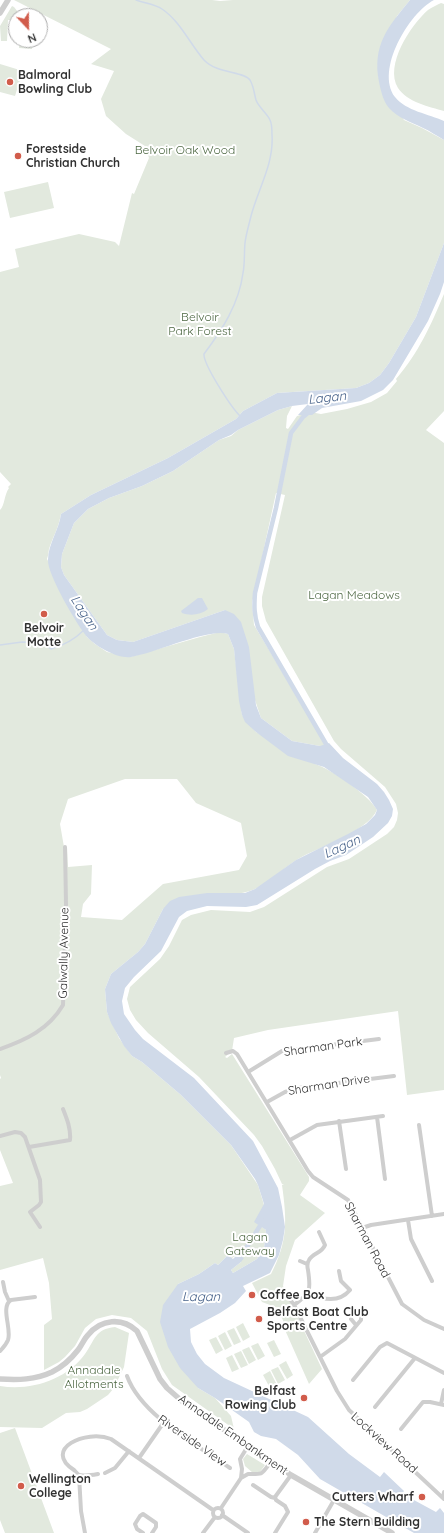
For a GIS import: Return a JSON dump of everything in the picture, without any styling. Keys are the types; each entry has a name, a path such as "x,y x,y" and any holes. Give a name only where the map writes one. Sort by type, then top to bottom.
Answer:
{"street":[{"path":"0,14 8,0"},
{"name":"Galwally Avenue","path":"0,1049 30,1037 57,1016 63,1005 66,920 65,847"},
{"name":"Sharman Park","path":"248,1072 282,1051 379,1039"},
{"name":"Sharman Road","path":"226,1053 233,1051 235,1052 311,1175 348,1200 402,1304 424,1320 444,1329"},
{"name":"Sharman Drive","path":"267,1102 285,1092 298,1088 394,1076"},
{"path":"29,1148 70,1140 71,1133 63,1109"},
{"path":"290,1140 317,1125 383,1116"},
{"path":"377,1117 385,1178"},
{"path":"339,1121 346,1169"},
{"path":"419,1125 432,1216"},
{"path":"0,1136 15,1132 21,1133 25,1137 40,1180 41,1198 39,1205 30,1212 40,1227"},
{"path":"362,1228 444,1214"},
{"path":"408,1220 411,1239 432,1281"},
{"path":"294,1305 309,1293 310,1285 308,1264 312,1257 324,1247 324,1242 319,1232"},
{"path":"300,1262 308,1264"},
{"path":"309,1293 319,1297 332,1299 341,1298 344,1296 350,1290 341,1281 339,1271"},
{"path":"0,1351 8,1341 6,1307 9,1300 5,1292 3,1282"},
{"name":"Lockview Road","path":"288,1296 344,1404 352,1414 443,1498"},
{"path":"9,1300 35,1297"},
{"path":"320,1357 342,1342 361,1320 361,1316"},
{"path":"351,1319 356,1325"},
{"name":"Annadale Embankment","path":"0,1379 29,1379 52,1372 78,1350 94,1328 109,1322 124,1323 132,1326 140,1336 154,1369 167,1388 183,1402 291,1475 392,1533"},
{"path":"353,1380 385,1343 390,1343 444,1373"},
{"path":"375,1407 415,1358"},
{"name":"Riverside View","path":"127,1376 132,1388 140,1398 164,1422 230,1468"},
{"path":"401,1429 423,1402 443,1405 444,1390"},
{"path":"139,1458 164,1422"},
{"path":"85,1533 80,1511 79,1475 67,1465 64,1456 67,1447 77,1440 90,1436 111,1439 213,1510 215,1517"},
{"path":"241,1478 242,1469 240,1459 248,1446"},
{"path":"105,1473 115,1468 129,1451"},
{"path":"213,1510 221,1508 241,1478 248,1474 261,1474 271,1462"},
{"path":"79,1475 98,1474"},
{"path":"275,1498 291,1475"},
{"path":"253,1486 286,1506 288,1512 275,1533"},
{"path":"443,1498 444,1492"},
{"path":"315,1533 334,1500"},
{"path":"221,1508 223,1512 222,1515"},
{"path":"143,1533 137,1529 135,1524 143,1514 156,1523 156,1527 152,1533"},
{"path":"203,1533 215,1517 222,1515"},
{"path":"222,1515 248,1533"}],"green space":[{"path":"14,0 410,0 397,16 378,76 404,120 444,140 444,243 416,317 389,363 380,375 369,383 356,388 277,393 243,411 236,419 168,458 91,495 61,514 49,548 47,559 87,637 107,652 130,657 220,632 228,634 234,649 242,715 256,732 340,777 366,797 377,810 372,818 353,832 298,859 260,887 237,894 207,894 163,909 145,944 138,952 111,974 105,989 107,1012 119,1038 132,1056 142,1062 181,1095 231,1145 258,1185 264,1205 258,1224 266,1230 264,1249 257,1259 233,1273 231,1270 241,1262 237,1255 232,1258 228,1255 218,1265 215,1263 199,1274 178,1284 198,1388 215,1398 231,1416 234,1429 172,1385 162,1369 147,1331 131,1318 112,1315 96,1319 85,1328 75,1346 65,1357 44,1370 44,1325 52,1319 49,1283 43,1258 0,1270 0,1186 13,1183 0,1150 0,510 9,488 8,487 11,484 0,472 0,272 19,267 15,249 79,234 115,242 119,246 132,193 134,194 149,158 145,146 126,134 106,116 101,99 114,71 91,64 111,49 48,17 48,8 30,8","holes":["125,779 177,779 196,803 241,823 247,856 239,870 163,884 122,920 81,917 83,904 91,894 92,865 68,867 67,847 64,847 60,824 68,799"]},
{"path":"441,3 444,4 444,111 419,103 402,93 398,88 395,79 394,68 401,46 414,25 428,10"},
{"path":"8,13 7,41 1,41 0,26"},
{"name":"Balmoral Bowling Club","path":"0,64 23,71 15,96 0,92"},
{"path":"48,182 54,208 10,218 4,192"},
{"name":"Lagan Meadows","path":"444,294 444,411 426,430 444,443 444,1090 407,1095 398,1011 268,1030 234,1038 232,1051 225,1057 227,1058 232,1054 309,1177 309,1181 300,1195 325,1213 295,1240 286,1266 283,1286 322,1369 309,1384 285,1330 278,1308 262,1302 252,1283 271,1274 281,1251 285,1231 285,1209 282,1185 284,1185 282,1184 262,1146 254,1135 199,1077 148,1033 136,1020 130,1010 127,999 130,987 160,959 169,946 182,920 191,915 211,910 250,912 264,907 327,867 349,859 387,834 394,827 397,820 398,813 396,804 385,787 341,749 334,741 266,621 262,606 262,597 285,495 276,493 252,603 254,625 329,750 320,746 292,741 261,718 225,610 133,642 117,640 107,635 64,575 61,567 62,554 74,523 88,509 109,498 142,486 173,471 219,440 231,436 238,430 278,410 292,406 287,416 286,428 288,429 297,416 310,412 321,414 347,409 371,402 387,393 397,381 396,379 418,349"},
{"path":"243,1323 250,1337 243,1341 236,1327"},
{"name":"Annadale Allotments","path":"115,1327 129,1333 124,1367 114,1388 108,1395 87,1409 80,1412 66,1413 42,1428 0,1427 0,1386 24,1387 47,1382 58,1377 77,1363 99,1333 108,1328"},
{"path":"234,1328 241,1342 234,1345 227,1331"},
{"path":"225,1332 232,1346 225,1350 218,1336"},
{"path":"216,1337 223,1350 216,1354 209,1340"},
{"path":"274,1340 281,1354 274,1357 267,1343"},
{"path":"258,1343 265,1356 258,1360 251,1346"},
{"path":"249,1347 256,1360 249,1364 242,1350"},
{"path":"241,1351 248,1365 241,1368 234,1354"},
{"path":"232,1355 239,1369 232,1372 226,1358"},
{"path":"286,1361 293,1375 287,1379 279,1365"},
{"path":"278,1367 285,1380 278,1384 271,1370"},
{"path":"270,1371 277,1385 270,1388 263,1375"},
{"name":"Wellington College","path":"15,1428 54,1533 5,1533 0,1520 0,1433"},
{"path":"247,1454 265,1465 260,1472 253,1473 245,1466 243,1459"}],"water":[{"path":"410,0 434,0 424,7 405,29 392,58 389,72 390,86 395,97 405,106 444,121 444,140 401,117 389,108 382,96 377,69 380,47 389,28"},
{"name":"Lagan","path":"444,243 444,282 440,294 428,321 393,380 383,390 361,401 322,408 312,415 298,415 308,404 278,410 219,440 173,471 142,486 109,498 88,509 74,523 62,554 61,567 64,575 107,635 117,640 133,642 225,610 234,614 241,622 249,647 256,705 261,718 292,741 320,746 329,743 343,758 377,784 384,792 393,809 392,816 388,823 373,837 346,855 315,869 257,905 246,907 207,906 187,911 179,917 161,951 134,977 125,988 122,1001 124,1014 143,1039 194,1078 253,1141 278,1188 285,1227 279,1255 270,1273 243,1286 246,1291 235,1303 190,1329 191,1342 197,1354 205,1364 224,1378 308,1417 349,1454 380,1477 384,1472 404,1491 401,1495 403,1496 405,1493 412,1499 436,1512 440,1508 444,1513 444,1533 414,1533 320,1479 298,1455 276,1439 261,1436 254,1432 249,1422 198,1388 180,1368 168,1347 160,1322 163,1305 178,1284 199,1274 215,1263 218,1265 228,1255 233,1259 237,1255 244,1258 231,1270 233,1273 257,1259 264,1249 266,1230 254,1222 264,1204 255,1179 231,1145 181,1095 142,1062 132,1056 124,1046 111,1023 107,1012 105,989 111,974 138,952 145,944 163,909 170,901 179,897 207,893 245,893 255,889 296,860 366,824 375,815 377,810 368,797 324,767 288,756 245,722 239,701 234,649 228,634 208,634 142,655 131,657 120,656 108,652 88,638 83,632 52,577 49,567 48,554 61,514 91,495 168,458 236,419 243,411 277,393 356,388 369,383 380,375 389,363 416,317"},
{"path":"198,598 202,598 208,609 202,613 182,613 181,611"}],"waterway":[{"path":"136,0 156,6 168,14 180,26 199,54 209,65 247,77 252,85 257,103 269,117 271,123 271,156 251,216 245,243 244,269 238,295 229,316 204,354 208,367 224,395 240,416"},
{"name":"Lagan","path":"309,412 303,417 291,433 276,508 254,602 258,627 329,749"},
{"name":"Lagan","path":"0,645 22,642 42,643 51,649 69,642 84,630"},
{"path":"237,1260 263,1221"}],"place":[{"name":"Balmoral Bowling Club","path":"10,82"},
{"name":"Forestside Christian Church","path":"18,156"},
{"name":"Belvoir Motte","path":"44,614"},
{"name":"Coffee Box","path":"252,1295"},
{"name":"Belfast Boat Club Sports Centre","path":"259,1319"},
{"name":"Belfast Rowing Club","path":"304,1398"},
{"name":"Wellington College","path":"21,1486"},
{"name":"Cutters Wharf","path":"422,1497"},
{"name":"The Stern Building","path":"306,1522"}],"park label":[{"name":"Belvoir Oak Wood","path":"185,150"},
{"name":"Belvoir Park Forest","path":"200,324"},
{"name":"Lagan Gateway","path":"250,1244"}]}
